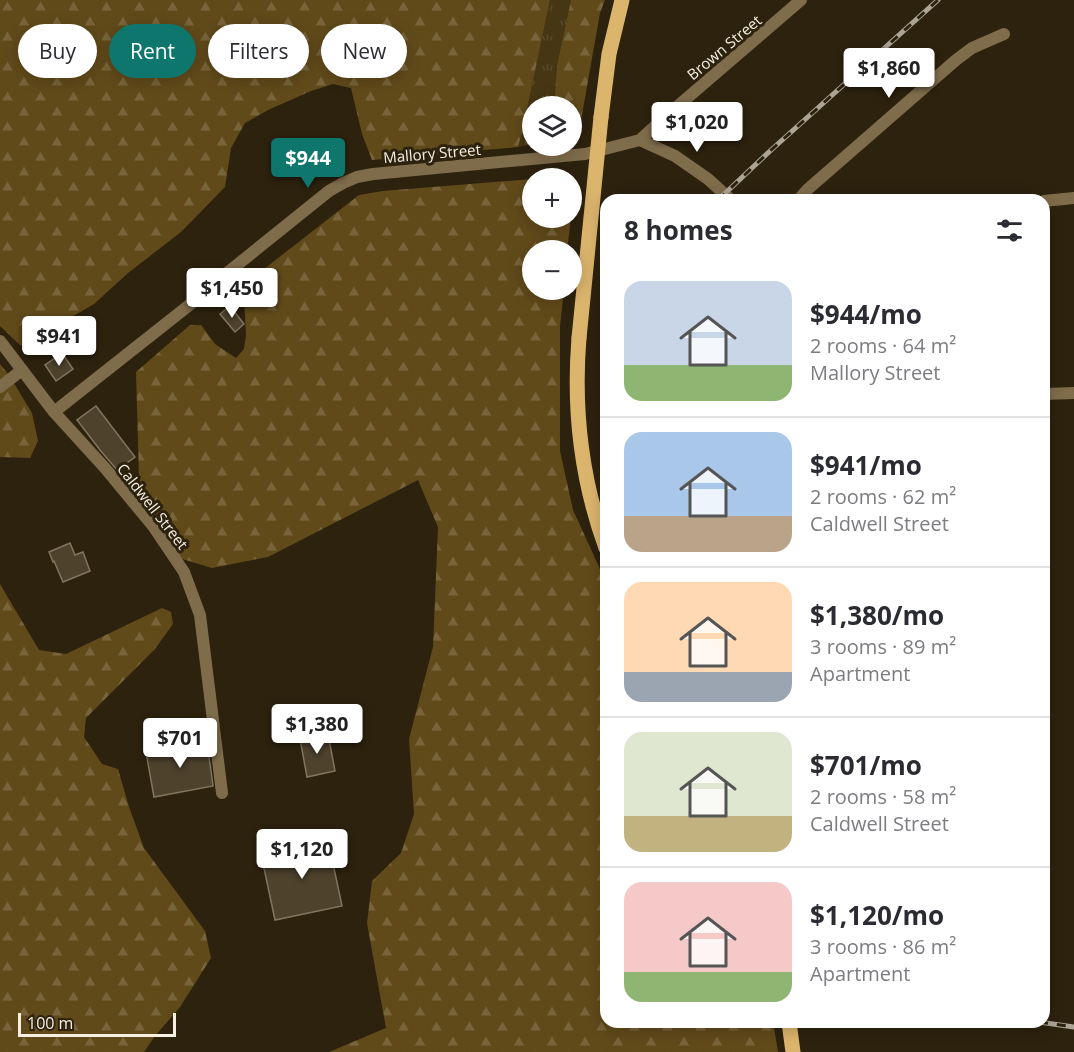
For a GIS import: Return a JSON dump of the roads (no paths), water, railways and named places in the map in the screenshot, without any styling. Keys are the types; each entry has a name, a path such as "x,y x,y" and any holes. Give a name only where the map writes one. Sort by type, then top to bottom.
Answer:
{"main road":[{"path":"600,532 585,476 580,445 577,384 579,338 601,117 609,54 622,0"},
{"path":"790,1028 793,1052"}],"street":[{"name":"Brown Street","path":"640,140 801,0"},
{"path":"803,194 956,60 972,48 1004,34"},
{"path":"640,140 669,152 708,179 724,194"},
{"name":"Mallory Street","path":"54,412 197,299 302,212 343,183 373,174 585,154 640,140"},
{"path":"1050,200 1074,198"},
{"name":"Caldwell Street","path":"0,341 54,412 153,526 184,572 200,615 222,793"},
{"path":"0,387 22,370"},
{"path":"1050,394 1074,393"}],"railway":[{"path":"724,194 938,0"},
{"path":"1050,1024 1074,1027"}]}
